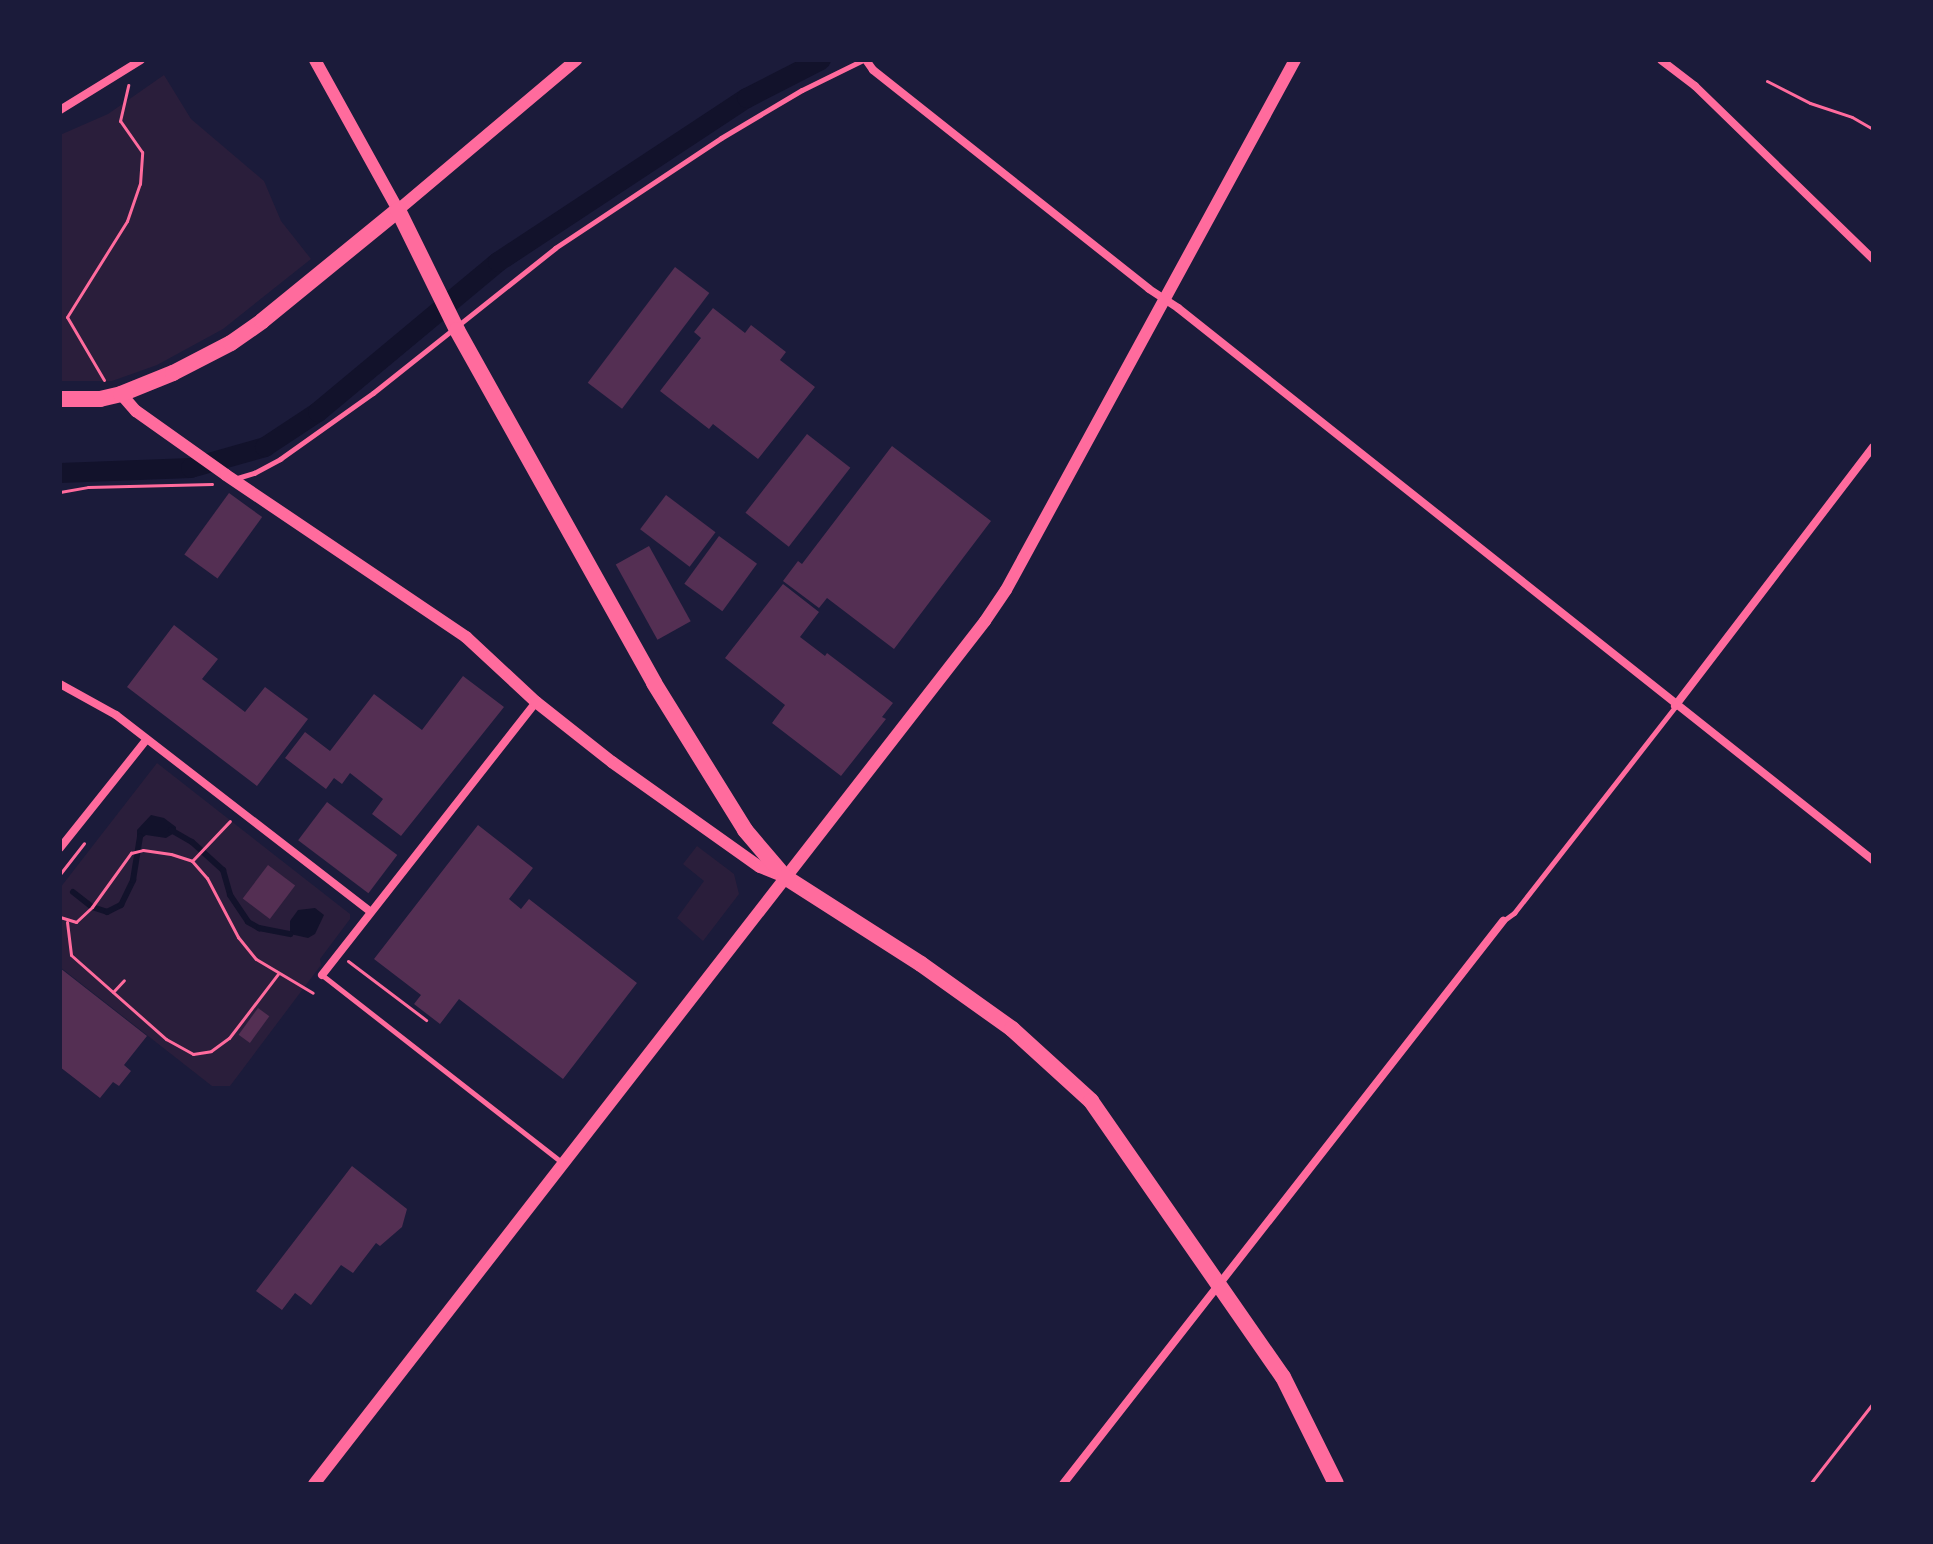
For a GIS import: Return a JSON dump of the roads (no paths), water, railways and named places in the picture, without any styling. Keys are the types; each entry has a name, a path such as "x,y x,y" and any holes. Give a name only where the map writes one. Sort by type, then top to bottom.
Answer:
{"main road":[{"path":"60,399 100,399 114,391 173,373 231,343 398,210 455,327 701,764 745,830 785,877 921,964 1051,1061 1091,1101 1283,1377 1336,1484"}],"street":[{"path":"315,60 398,210 576,60"},
{"path":"865,60 885,80 1873,860"},
{"path":"314,1484 561,1163 957,659 1006,590 1163,297 1295,60"},
{"path":"1661,60 1695,86 1873,259"},
{"path":"60,110 137,63"},
{"path":"114,391 136,411 230,477 466,637 536,702 682,812 760,867 785,877"},
{"path":"1675,706 1873,447"},
{"path":"60,684 116,715 371,912"},
{"path":"322,975 536,702"},
{"path":"60,848 147,739"},
{"path":"1063,1484 1503,921"}],"lane":[{"path":"230,477 254,473 280,459 555,248 735,130 802,90 865,60"},
{"path":"1503,921 1514,913 1675,706"},
{"path":"322,975 561,1163"}],"waterway":[{"path":"60,473 191,468 265,447 318,412 498,262 747,98 821,60"},
{"path":"171,830 192,842 223,870 230,895 248,922 259,928 290,934"},
{"path":"73,892 92,907 107,912 121,905 133,880 140,837"}]}
